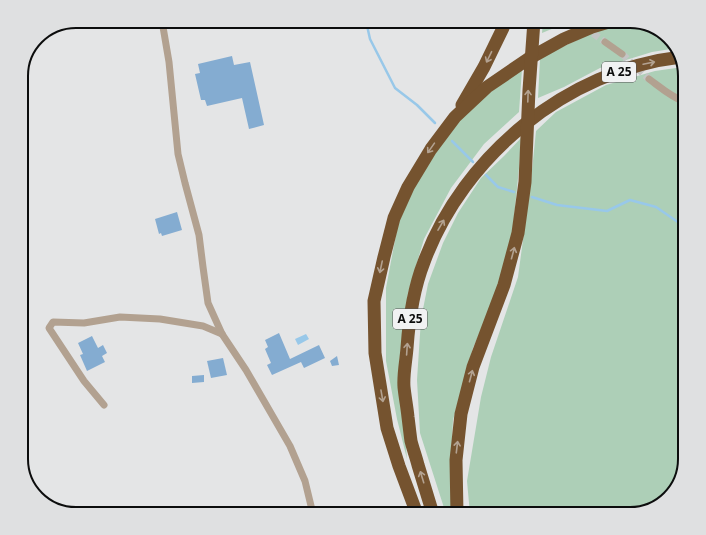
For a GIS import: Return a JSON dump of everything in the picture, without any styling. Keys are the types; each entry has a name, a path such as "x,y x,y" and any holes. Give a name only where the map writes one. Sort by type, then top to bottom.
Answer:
{"highway":[{"path":"455,117 484,67 503,28"},
{"path":"457,507 456,460 461,414 473,367 504,285 518,233 525,182 528,90 533,28"},
{"name":"A 25","path":"414,507 387,428 375,354 374,301 394,218 408,187 431,149 455,117 487,87 528,59 564,39 590,28"},
{"name":"A 25","path":"431,507 411,441 404,386 408,330 413,297 423,263 453,202 475,173 499,146 548,107 576,90 608,75 640,65 674,58"}],"street":[{"path":"163,28 169,62 178,154 184,183 199,235 208,302 222,334 246,370 290,446 305,481 312,507"},
{"path":"605,42 622,54"},
{"path":"648,78 678,99"},
{"path":"104,405 84,381 49,328 53,322 84,323 120,317 160,319 203,326 222,334"}],"green space":[{"path":"542,28 554,28 542,33"},
{"path":"602,28 639,29 654,34 664,42 669,49 652,52 600,68 564,87 538,98 540,59"},
{"path":"677,68 678,70 678,465 672,483 659,497 651,502 639,506 469,507 467,481 481,397 491,357 518,277 536,131 556,112 606,85 655,71"},
{"path":"522,69 519,112 484,144 451,188 424,239 408,293 399,364 407,459 397,419 386,361 386,288 398,224 416,183 433,155 455,126 473,105"},
{"path":"521,138 512,238 500,281 473,348 453,420 451,457 453,507 444,507 420,433 417,380 421,319 428,284 443,243 458,213 481,178"}],"water":[{"path":"306,334 309,339 298,345 295,339"}],"building":[{"path":"232,56 234,65 250,62 264,125 249,129 242,98 207,106 205,100 201,100 195,74 200,73 198,64"},
{"path":"177,212 182,230 162,236 161,233 159,234 155,219"},
{"path":"279,333 290,359 319,345 325,358 304,368 301,362 272,375 267,365 271,363 265,349 268,347 265,340"},
{"path":"92,336 98,348 103,345 107,353 102,356 105,362 87,371 80,355 83,354 78,343"},
{"path":"337,356 339,365 332,366 330,361"},
{"path":"223,358 227,375 211,378 207,361"},
{"path":"204,375 204,382 192,383 192,376"}],"waterway":[{"path":"368,28 370,39 395,88 417,105 435,123"},
{"path":"452,141 473,162"},
{"path":"486,175 498,187 514,192"},
{"path":"532,197 557,205 607,211 630,200 656,207 678,222"}],"tunnel":[{"path":"586,28 605,42"},
{"path":"622,54 649,79"}]}
